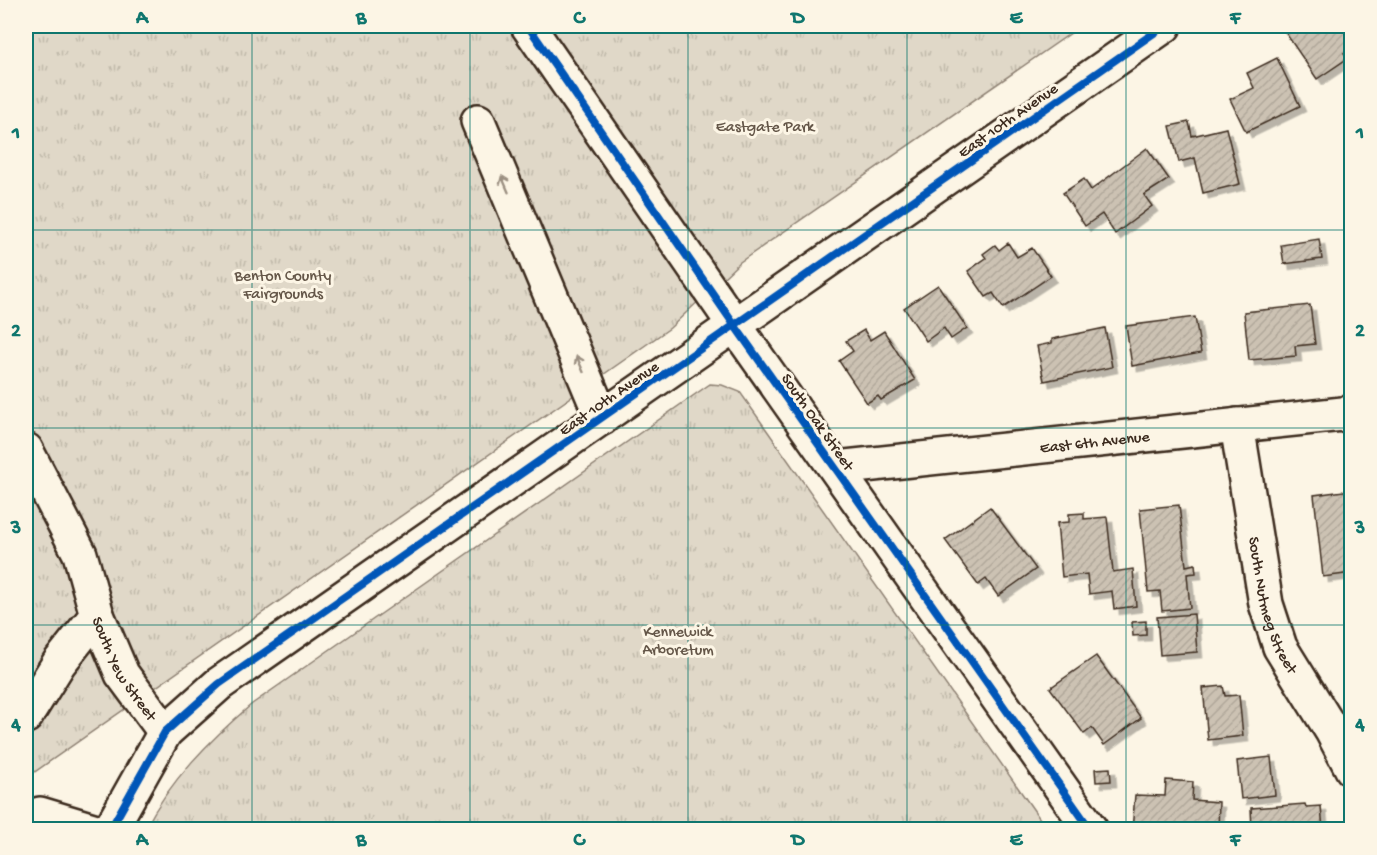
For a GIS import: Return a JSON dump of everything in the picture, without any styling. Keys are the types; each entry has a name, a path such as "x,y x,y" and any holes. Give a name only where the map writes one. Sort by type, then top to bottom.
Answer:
{"street":[{"name":"South Oak Street","path":"528,26 735,326 1091,830"},
{"name":"East 10th Avenue","path":"110,830 165,732 219,684 1164,26"},
{"path":"478,121 602,418"},
{"name":"East 6th Avenue","path":"836,468 1352,413"},
{"name":"South Nutmeg Street","path":"1237,425 1266,604 1281,647 1332,731 1352,769"},
{"path":"26,450 80,554 96,615"},
{"name":"South Yew Street","path":"26,716 59,663 96,615 122,674 165,732"},
{"path":"26,818 40,814 93,830"}],"green space":[{"name":"Benton County Fairgrounds","path":"26,26 1081,26 740,262 670,328 26,778"},
{"name":"Kennewick Arboretum","path":"710,384 722,385 740,392 1047,829 145,829 179,777 221,732 252,704"}],"building":[{"path":"1294,26 1343,26 1352,38 1352,47 1344,53 1348,58 1317,79 1285,32"},
{"path":"1277,58 1300,106 1246,132 1230,99 1254,88 1247,73"},
{"path":"1189,122 1192,136 1226,128 1240,184 1203,193 1195,158 1179,162 1170,126"},
{"path":"1147,148 1169,179 1144,195 1152,206 1115,234 1102,214 1085,226 1063,193 1084,179 1091,190"},
{"path":"1319,239 1322,259 1284,264 1281,245"},
{"path":"1008,243 1017,257 1032,248 1051,276 1003,308 993,293 986,297 968,271 986,258 983,254 995,245 999,250"},
{"path":"938,285 967,328 951,339 944,328 926,341 904,308"},
{"path":"1310,305 1315,344 1295,346 1296,356 1249,360 1244,312"},
{"path":"1195,317 1201,353 1132,366 1126,326"},
{"path":"1105,328 1112,367 1044,381 1037,346 1052,343 1052,339"},
{"path":"864,330 870,340 884,331 915,380 881,400 878,396 867,403 839,361 853,351 846,341"},
{"path":"1351,490 1352,573 1323,577 1314,495"},
{"path":"1179,505 1186,566 1195,564 1196,573 1187,574 1190,608 1162,611 1160,591 1148,592 1140,509"},
{"path":"990,507 1036,569 998,596 986,579 978,585 945,540"},
{"path":"1084,513 1084,519 1107,517 1113,572 1133,569 1136,606 1114,609 1112,591 1089,594 1087,574 1062,577 1057,523 1069,522 1069,514"},
{"path":"1352,602 1352,629 1345,603"},
{"path":"1194,614 1197,652 1160,655 1157,617"},
{"path":"1146,621 1146,635 1133,636 1132,622"},
{"path":"1096,656 1141,718 1104,745 1092,728 1084,734 1050,688"},
{"path":"1223,686 1225,696 1239,695 1243,736 1208,740 1203,688"},
{"path":"1271,757 1275,795 1241,799 1237,761"},
{"path":"1110,768 1111,781 1096,782 1095,769"},
{"path":"1166,780 1193,782 1192,800 1219,802 1218,830 1132,830 1135,795 1165,796"},
{"path":"1305,804 1306,807 1321,806 1323,830 1252,830 1251,808"}],"cycle path":[{"path":"528,26 735,326 1091,830"},
{"path":"110,830 165,732 219,684 1164,26"}],"park label":[{"name":"Eastgate Park","path":"765,125"}]}
